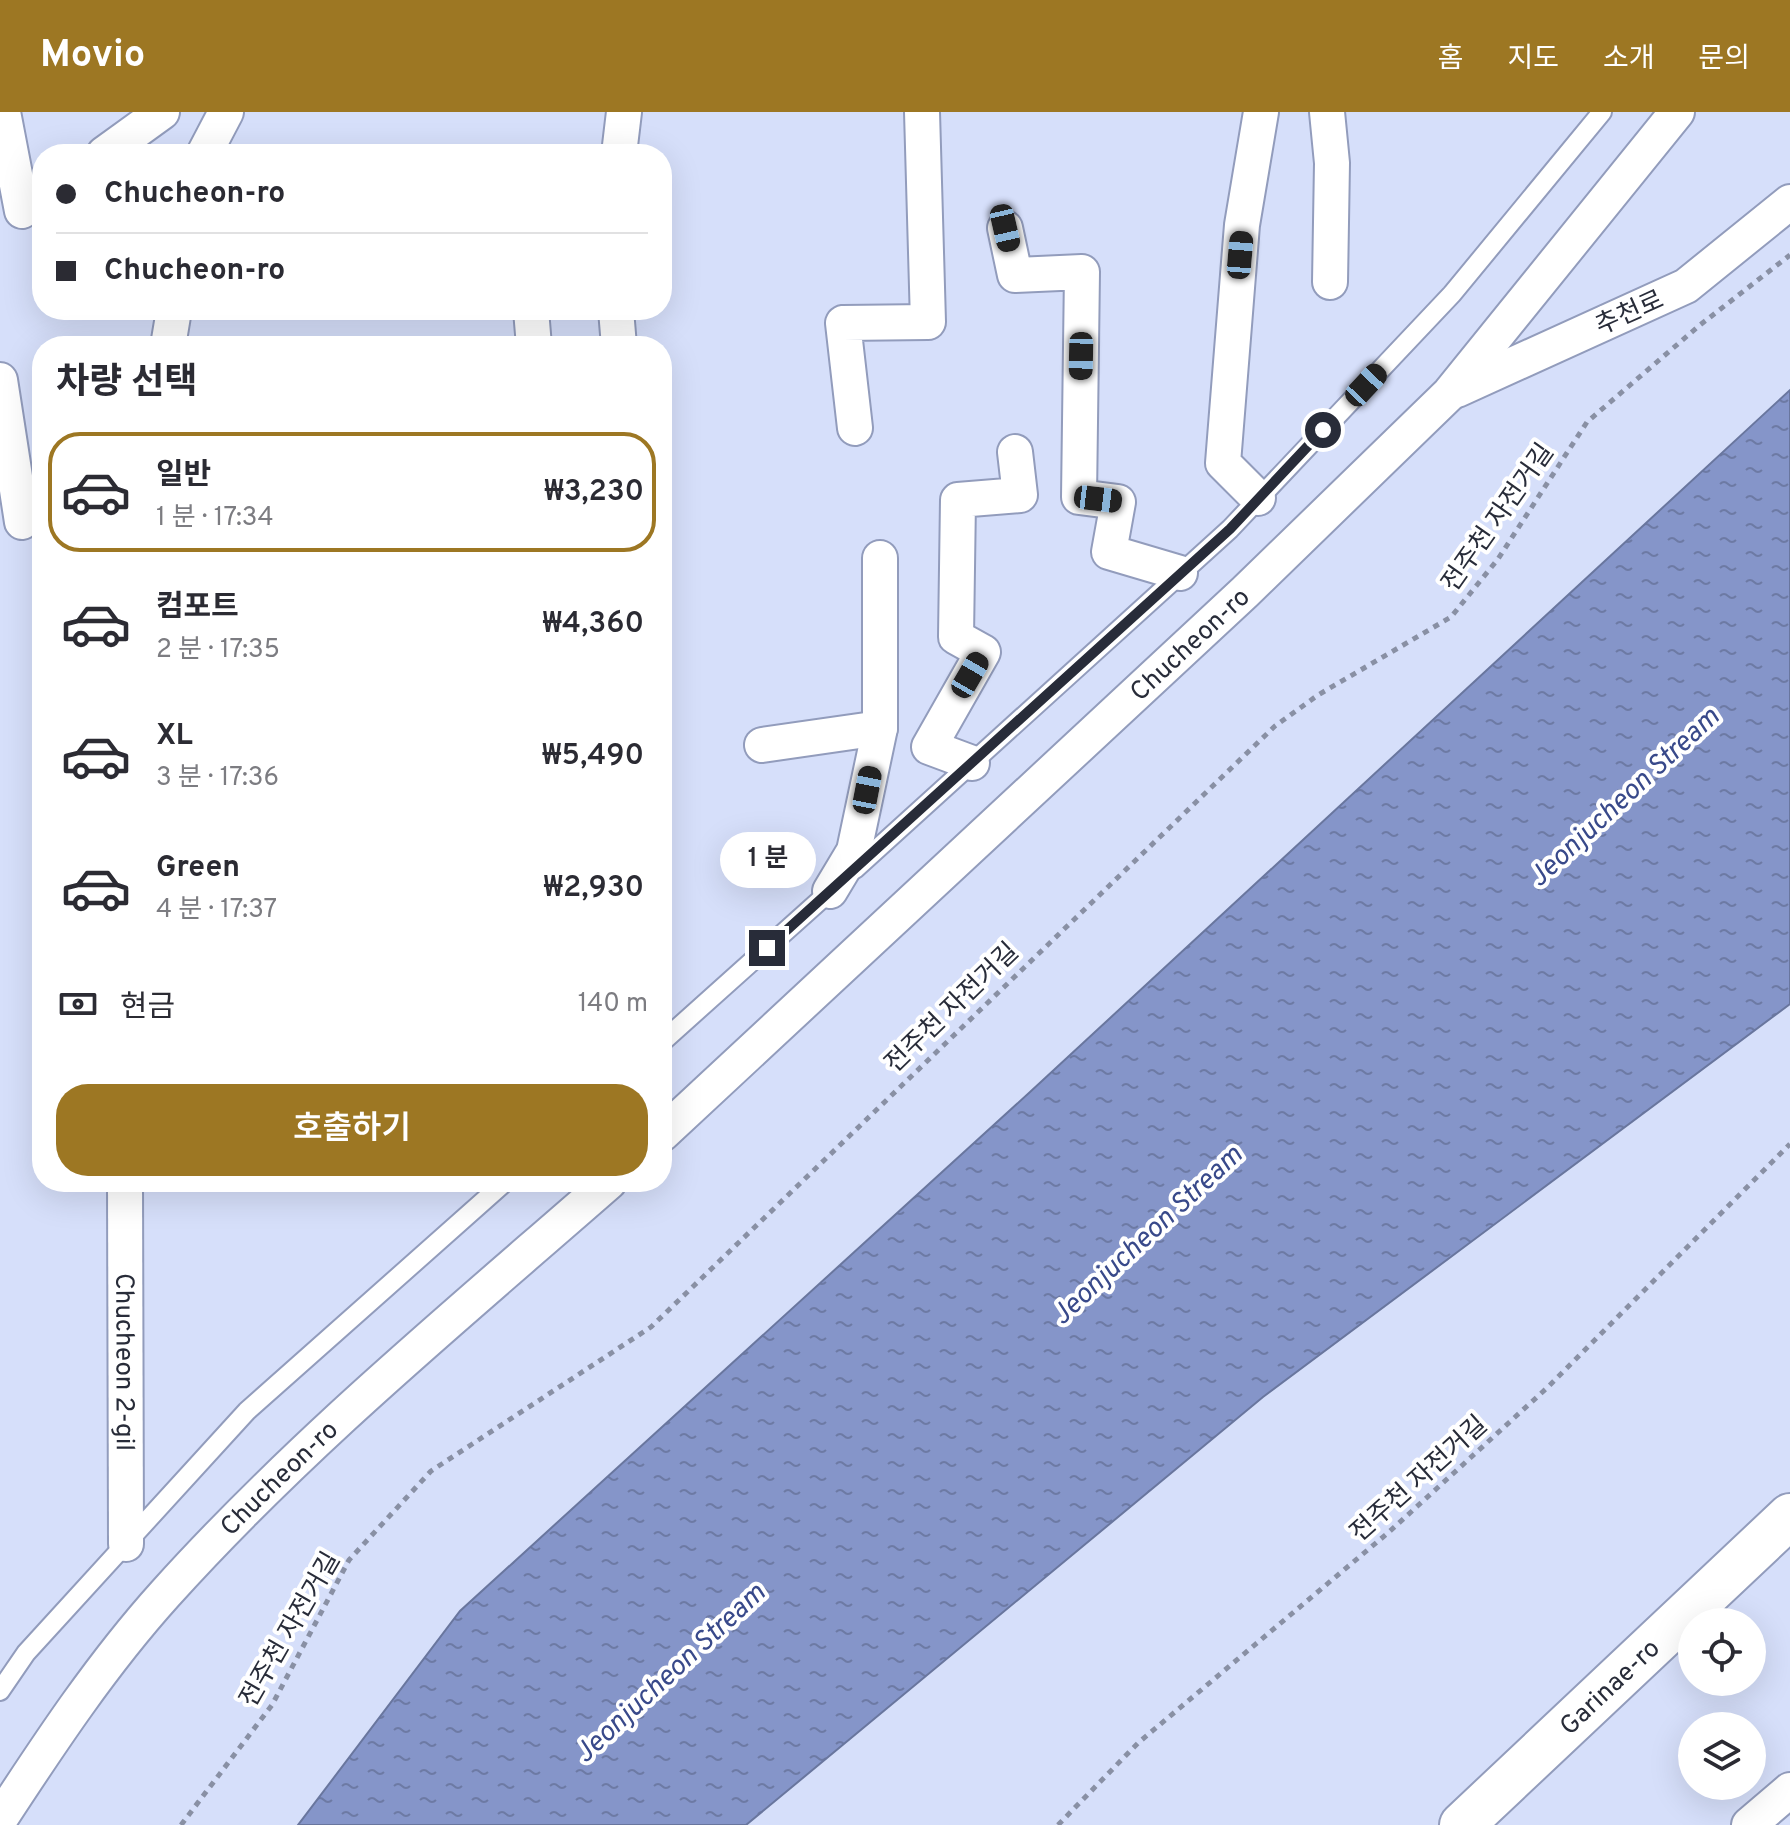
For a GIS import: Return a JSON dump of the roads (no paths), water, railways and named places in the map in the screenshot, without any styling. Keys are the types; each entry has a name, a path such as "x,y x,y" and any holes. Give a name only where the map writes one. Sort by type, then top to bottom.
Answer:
{"street":[{"path":"3,112 21,208"},
{"path":"118,144 162,112"},
{"path":"209,144 226,112"},
{"path":"620,144 624,112"},
{"path":"855,428 843,323 928,322 922,112"},
{"path":"1258,498 1223,463 1242,225 1261,112"},
{"path":"1327,112 1332,163 1330,282"},
{"name":"Chucheon-ro","path":"672,1125 1245,592 1449,394 1674,113"},
{"name":"추천로","path":"1449,394 1686,286 1790,202"},
{"path":"1005,228 1015,275 1082,272 1079,497 1118,502 1109,552 1180,573"},
{"path":"1,400 22,522"},
{"path":"972,763 929,747 983,652 956,637 958,500 1020,495 1015,452"},
{"path":"830,891 854,851 880,728 880,558"},
{"path":"762,745 880,728"},
{"name":"Chucheon 2-gil","path":"125,1192 126,1544"},
{"name":"Chucheon-ro","path":"0,1819 68,1715 164,1595 344,1413 598,1192"},
{"name":"Garinae-ro","path":"1462,1825 1790,1516"},
{"path":"1756,1823 1790,1790"}],"lane":[{"path":"672,1033 972,763 1258,498 1452,294 1602,112"},
{"path":"0,1691 26,1653 247,1411 494,1192"}],"water":[{"name":"Jeonjucheon Stream","path":"1790,390 1790,1004 1263,1397 746,1825 298,1825 460,1611 1030,1092"}]}
